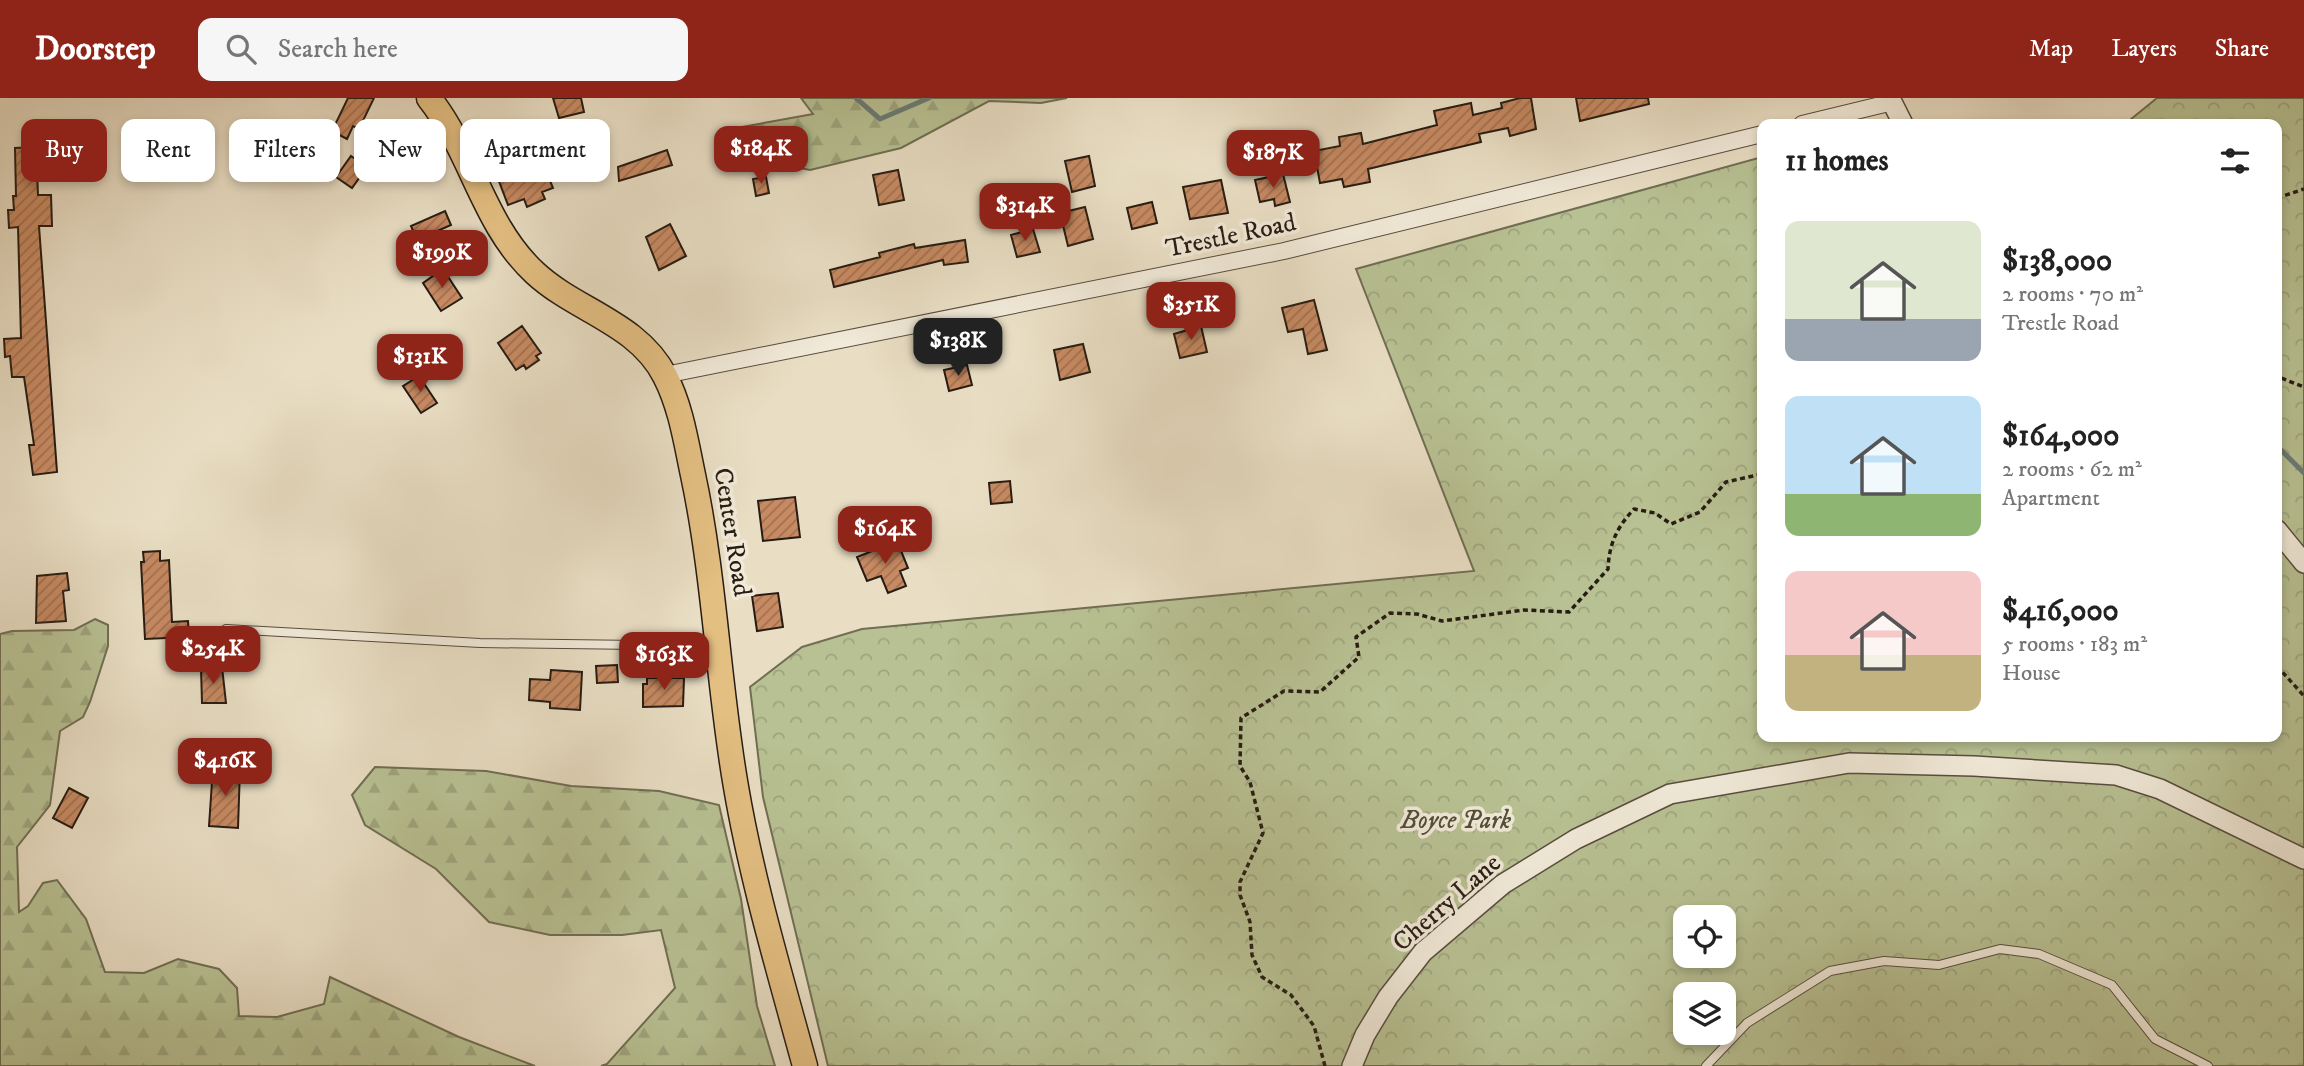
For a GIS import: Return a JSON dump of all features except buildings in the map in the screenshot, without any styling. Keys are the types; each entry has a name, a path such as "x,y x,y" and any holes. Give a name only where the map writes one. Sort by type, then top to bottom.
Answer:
{"main road":[{"name":"Center Road","path":"433,99 458,141 492,216 510,246 536,274 621,327 665,375 681,418 697,493 736,788 804,1066"}],"street":[{"path":"1821,119 1891,100 1900,119"},
{"name":"Trestle Road","path":"665,375 1284,251 1757,135"},
{"path":"2282,536 2304,564"},
{"name":"Cherry Lane","path":"1352,1066 1365,1035 1388,997 1423,953 1503,884 1576,839 1670,794 1849,762 2116,775 2160,789 2304,859"}],"lane":[{"path":"210,641 226,629 480,643 719,646"},
{"path":"1706,1066 1747,1023 1830,971 1884,961 1938,964 2000,950 2039,954 2112,985 2155,1039 2208,1066"}],"path":[{"path":"2282,196 2304,188"},
{"path":"2282,377 2304,387"},
{"path":"1325,1066 1314,1026 1291,995 1262,977 1252,956 1250,922 1240,895 1240,883 1263,833 1250,782 1240,766 1241,718 1284,691 1320,692 1359,657 1356,637 1390,613 1417,614 1442,621 1524,610 1569,612 1608,569 1609,551 1620,524 1634,509 1655,513 1671,524 1700,512 1726,482 1757,475"},
{"path":"2282,672 2304,696"}],"green space":[{"path":"801,98 1067,98 1041,103 989,101 901,148 810,170 726,153 725,130 813,114"},
{"name":"Boyce Park","path":"2157,98 2304,98 2304,1066 828,1066 763,797 750,687 802,647 862,629 1474,571 1356,269 1757,158 1757,742 2282,742 2282,119 2131,119"},
{"path":"95,619 108,625 108,646 83,717 60,731 50,805 17,847 19,912 28,906 43,883 57,880 86,919 105,972 144,973 178,959 219,969 237,988 239,1016 277,1017 324,1004 330,977 459,1037 535,1066 0,1066 0,634 12,631 74,630"},
{"path":"375,767 486,771 571,786 659,791 719,805 741,899 757,1006 775,1066 601,1066 607,1064 675,988 661,930 622,935 550,935 489,922 436,869 365,825 352,795"}],"waterway":[{"path":"856,98 880,119 929,98"},
{"path":"2282,451 2304,473"}]}
